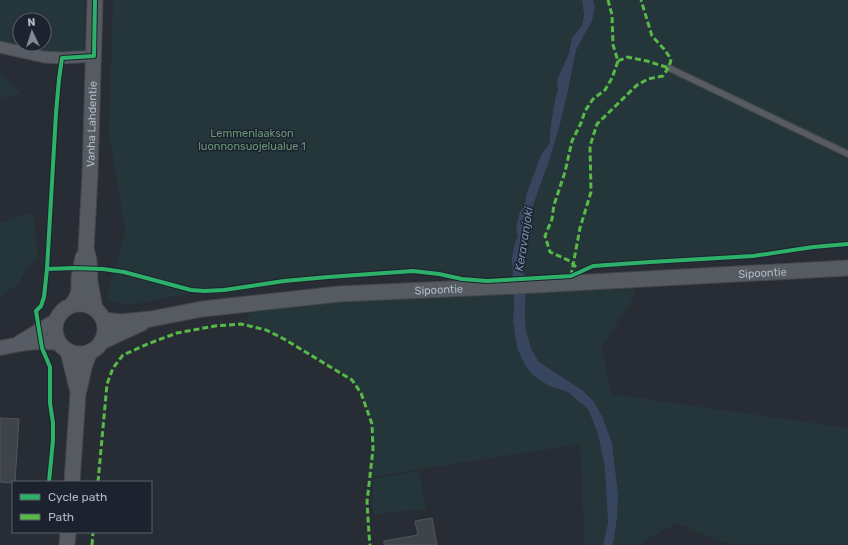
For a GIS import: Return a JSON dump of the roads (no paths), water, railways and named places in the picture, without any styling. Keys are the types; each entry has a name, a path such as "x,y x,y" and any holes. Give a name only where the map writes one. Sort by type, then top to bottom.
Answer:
{"main road":[{"name":"Vanha Lahdentie","path":"72,305 79,290 82,260 86,249 95,0"},
{"name":"Vanha Lahdentie","path":"86,249 89,260 90,282 99,314"},
{"name":"Sipoontie","path":"99,314 112,321 121,322 151,319 202,309 340,294 408,290 488,288 848,268"},
{"path":"72,481 78,393 86,358 104,337 106,328 99,314 92,307 84,304 72,305 60,313 56,321 55,330 57,338 64,347 73,370 78,393"},
{"name":"Sipoontie","path":"96,347 151,319"},
{"path":"64,347 76,354 85,354 96,347"},
{"path":"67,545 68,533"}],"street":[{"path":"0,47 44,57 62,58 94,56"},
{"path":"17,344 56,321"},
{"path":"0,348 17,344 51,341 64,347"}],"lane":[{"path":"669,68 848,154"}],"water":[{"name":"Keravanjoki","path":"582,0 593,0 595,7 592,21 577,48 559,128 525,233 525,319 526,332 532,350 539,362 582,390 594,402 602,416 612,443 618,495 617,518 613,545 603,545 608,523 605,468 598,434 588,409 568,392 549,386 533,375 525,365 517,348 513,320 514,306 512,258 514,246 518,236 516,228 519,215 526,200 526,195 541,155 549,144 551,123 558,90 557,80 569,53 572,38 582,25 584,15"}],"park label":[{"name":"Lemmenlaakson luonnonsuojelualue 1","path":"252,139"}]}
